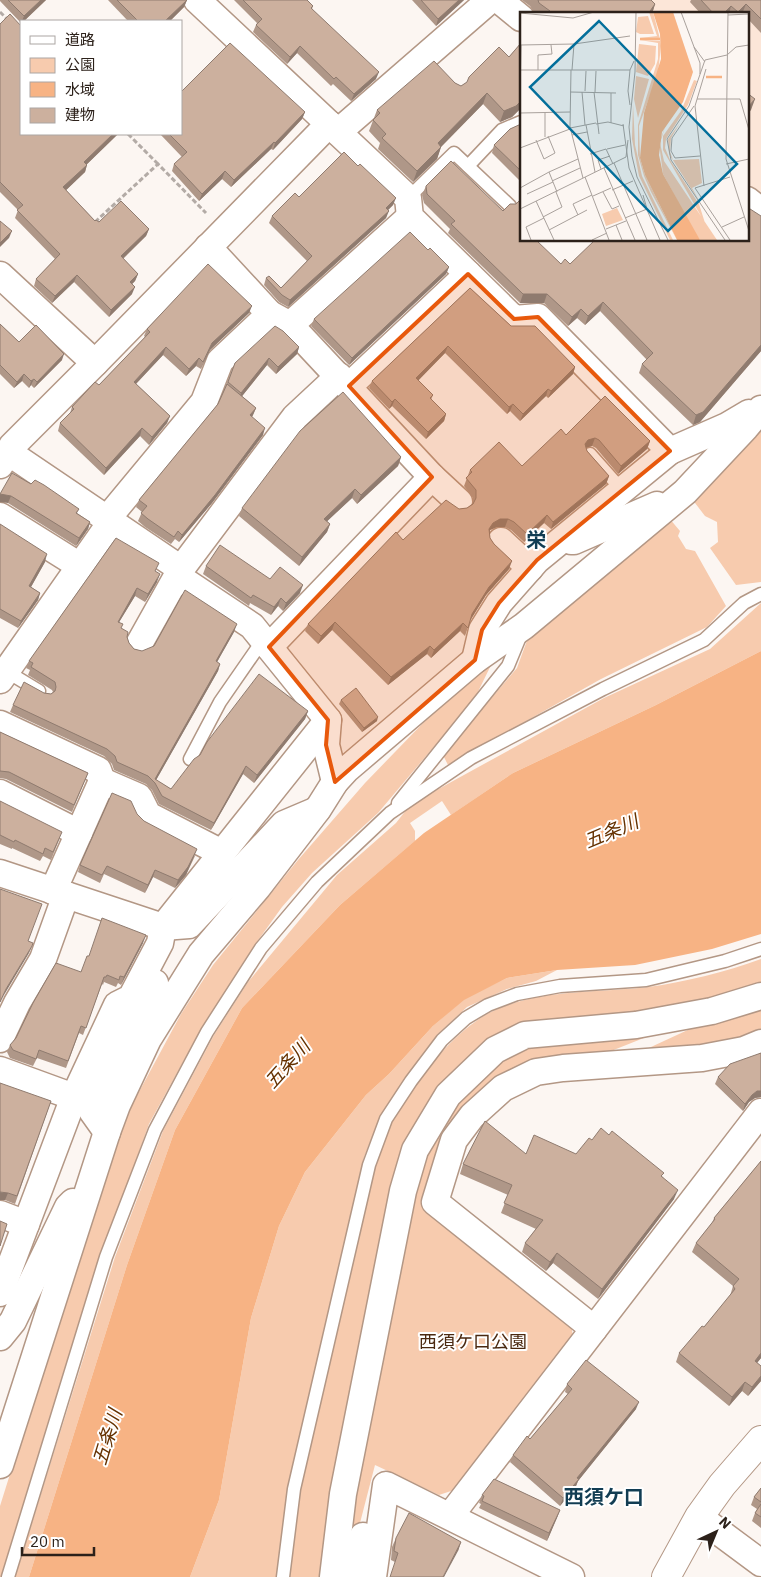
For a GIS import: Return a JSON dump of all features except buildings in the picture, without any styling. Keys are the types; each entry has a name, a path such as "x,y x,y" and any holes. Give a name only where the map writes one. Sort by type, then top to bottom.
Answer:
{"main road":[{"path":"666,1577 699,1517 722,1485 761,1440"}],"street":[{"path":"198,0 333,128 409,207 468,274 514,319 538,317 670,451"},
{"path":"336,782 326,745 328,720 252,626 109,520 3,458 12,446 95,364 216,239 333,128 429,59 490,0"},
{"path":"499,0 520,17"},
{"path":"748,201 761,211"},
{"path":"3,675 80,566 109,520 204,402 220,361 280,319 409,207"},
{"path":"216,239 280,319 344,381 432,477 459,502"},
{"path":"139,644 179,573 295,417 344,381 468,274"},
{"path":"0,275 95,364"},
{"path":"475,660 482,630 498,603 530,568 560,540 670,451 727,426 761,408"},
{"path":"0,1465 117,1105 148,1040 201,954 258,887 347,769 475,660 524,626 685,492 746,427 761,408"},
{"path":"266,644 432,477"},
{"path":"560,540 574,541 685,492"},
{"path":"0,516 80,566"},
{"path":"501,541 530,568"},
{"path":"0,1293 74,1097 117,1005 131,998 160,943 163,927 328,720"},
{"path":"0,724 98,770 102,780 139,798 148,815 222,853"},
{"path":"0,1040 17,1003 43,959 60,893 79,833 102,780"},
{"path":"0,793 79,833"},
{"path":"0,873 163,927 189,925 284,824 318,809"},
{"path":"107,1132 92,1111 171,949 163,927"},
{"path":"333,1577 343,1494 403,1191 415,1150 448,1095 495,1050 524,1035 636,1025 712,1011 761,996"},
{"path":"593,1066 712,1011"},
{"path":"594,1329 435,1202 454,1140 472,1116 502,1088 536,1072 702,1058 744,1050 761,1043"},
{"path":"0,1070 74,1097"},
{"path":"450,1516 761,1112"},
{"path":"0,1337 13,1321 68,1207 90,1186"},
{"path":"0,1214 26,1224"},
{"path":"386,1485 571,1577"},
{"path":"354,1577 369,1511 386,1485"},
{"path":"373,1577 386,1485"},
{"path":"699,1517 761,1563"}],"lane":[{"path":"468,166 502,130 520,122"},
{"path":"409,207 454,153 510,206"},
{"path":"590,454 622,490"},
{"path":"390,813 471,758 603,689 704,640 744,603 761,594"},
{"path":"8,1577 106,1257 156,1130 206,1032 261,948 317,882 390,813 508,666 524,626"},
{"path":"190,759 220,702 266,644"},
{"path":"3,675 45,694"},
{"path":"283,1577 294,1489 369,1165 386,1119 410,1081 442,1040 466,1018 488,1005 517,994 560,986 646,980 725,961 761,949"}],"path":[{"path":"0,12 11,23"},
{"path":"129,135 158,164 216,239"},
{"path":"90,227 158,164"}],"highlighted area":[{"path":"468,274 514,319 538,317 670,451 537,560 499,603 482,630 475,660 335,782 326,745 328,720 269,647 432,477 349,386"}],"shaded area":[{"path":"508,0 761,0 761,203 748,193 748,12 523,12"}],"green space":[{"path":"761,430 761,582 736,585 710,548 718,542 717,522 705,516 692,499"},
{"path":"669,518 680,531 678,536 686,549 695,551 726,606 707,627 601,679 448,765 443,755 517,668 529,635"},
{"path":"761,603 761,651 656,705 513,773 451,815 442,801 410,823 415,831 415,841 340,905 242,1008 175,1130 127,1265 29,1577 15,1577 115,1257 163,1131 214,1035 248,982 337,875 396,823 410,805 604,698 710,649"},
{"path":"492,663 475,698 378,813 312,873 282,907 254,946 200,1031 149,1124 100,1259 0,1577 0,1506 108,1162 133,1103 181,1014 213,965 298,860 365,783 425,721"},
{"path":"761,959 761,986 718,1000 650,1013 524,1025 410,1142 322,1577 288,1577 299,1497 310,1444 370,1185 390,1126 420,1078 448,1045 464,1031 479,1019 511,1004 549,995 629,989 677,982"},
{"path":"557,970 536,981 507,989 467,1007 437,1035 382,1113 364,1157 318,1365 290,1478 277,1577 190,1577 219,1500 251,1318 279,1226 305,1172 366,1095 389,1074 433,1026 464,999 507,978"},
{"path":"761,1005 761,1029 736,1039 625,1059 718,1016"},
{"name":"西須ケ口公園","path":"664,1030 601,1055 554,1058 435,1160 421,1203 571,1322 573,1338 454,1490 439,1495 375,1465 346,1577 352,1499 409,1196 428,1148 456,1102 486,1069 527,1044"}],"water":[{"name":"五条川","path":"761,651 761,934 712,949 635,965 557,970 507,978 464,1000 433,1026 389,1074 366,1095 305,1172 279,1226 251,1318 219,1500 190,1577 29,1577 127,1265 175,1130 242,1008 340,905 424,833 513,773 656,705"}],"district":[{"name":"栄","path":"536,540"},
{"name":"西須ケ口","path":"604,1497"}]}
